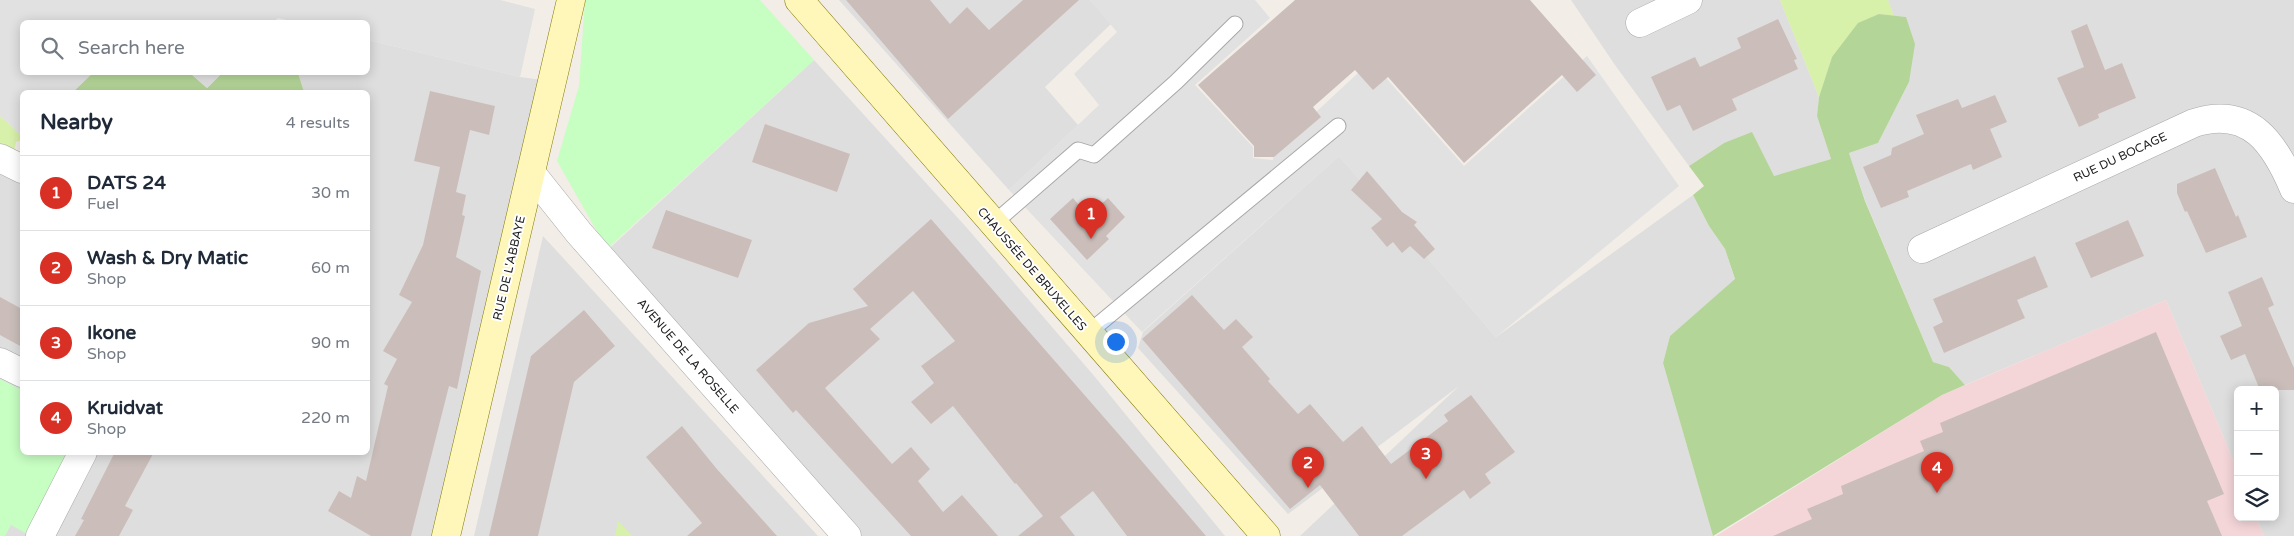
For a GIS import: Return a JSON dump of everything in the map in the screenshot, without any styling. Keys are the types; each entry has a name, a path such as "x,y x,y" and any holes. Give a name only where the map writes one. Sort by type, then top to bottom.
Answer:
{"street":[{"name":"RUE DE L'ABBAYE","path":"446,536 532,174 571,0"},
{"name":"CHAUSSÉE DE BRUXELLES","path":"798,0 1266,536"},
{"path":"1640,23 1688,0"},
{"name":"RUE DU BOCAGE","path":"1922,249 2194,123 2207,119 2225,118 2242,123 2258,131 2273,147 2283,163 2294,189"},
{"path":"0,158 20,168"},
{"name":"AVENUE DE LA ROSELLE","path":"532,174 578,233 847,536"},
{"path":"0,362 20,372"},
{"path":"40,536 81,455"}],"lane":[{"path":"993,224 1078,150 1094,155 1176,82 1235,24"},
{"path":"1088,334 1338,126"}],"shaded area":[{"path":"0,0 500,0 535,9 520,77 370,40 370,20 287,20 278,18 276,20 20,20 20,75 91,75 75,90 20,90 20,134 0,116"},
{"path":"839,0 1090,0 1111,24 1045,87 1078,125 1009,190"},
{"path":"1090,0 1255,0 1270,18 1195,85 1253,147 1253,158 1273,160 1274,151 1371,61 1464,166 1587,56 1679,186 1496,337 1339,156 1142,332 1009,190 1099,105 1074,74 1117,32"},
{"path":"1571,0 1780,0 1819,97 1817,116 1831,159 1774,176 1724,143 1689,166 1615,65"},
{"path":"1888,0 2294,0 2294,536 2264,536 2258,521 2279,521 2279,386 2234,386 2234,462 2166,300 1965,385 1949,367 1933,362 1865,200 1849,153 1878,143 1909,82 1906,17 1894,16"},
{"path":"370,40 520,77 549,81 438,536 0,536 0,158 20,168 20,455 370,455 370,90 303,90 299,75 370,75"},
{"path":"814,60 967,228 1095,377 1225,536 847,536 600,257"},
{"path":"192,75 220,75 207,88"},
{"path":"1339,156 1496,337 1693,195 1709,226 1725,249 1735,280 1670,336 1663,363 1713,536 1300,536 1459,386 1288,514 1138,348 1143,332"},
{"path":"543,236 818,536 474,536"},
{"path":"2166,300 2234,462 2234,521 2258,521 2264,536 1716,536 1942,395"}],"green space":[{"path":"585,0 760,0 814,60 607,249 557,161 579,86"},
{"path":"1780,0 1888,0 1894,16 1879,14 1832,57 1819,97"},
{"path":"1879,14 1906,17 1915,44 1909,82 1878,143 1849,153 1865,201 1933,362 1949,367 1965,385 1942,395 1713,536 1663,363 1670,336 1735,279 1725,249 1709,226 1693,195 1704,186 1689,166 1724,143 1752,132 1774,176 1831,159 1817,116 1819,97 1832,57 1858,23"},
{"path":"90,75 192,75 207,88 220,75 299,75 303,90 75,90"},
{"path":"0,116 20,134 20,141 16,142 14,151 0,158"},
{"path":"0,379 20,389 20,455 70,455 29,535 11,525 5,536 0,536"},
{"path":"618,521 632,536 615,536"}],"building":[{"path":"846,0 930,0 950,24 967,7 989,30 1023,0 1079,0 948,119"},
{"path":"1295,0 1530,0 1596,75 1577,92 1562,75 1464,163 1388,77 1373,90 1355,70 1313,107 1321,117 1274,157 1254,157 1254,146 1198,85"},
{"path":"1778,19 1797,59 1794,60 1798,69 1732,99 1737,110 1693,131 1680,105 1667,111 1651,77 1695,57 1700,67 1741,48 1737,38"},
{"path":"2087,24 2105,70 2122,63 2136,98 2098,114 2099,118 2079,127 2057,78 2084,67 2071,31"},
{"path":"430,91 495,106 489,135 470,130 456,192 466,195 462,215 465,216 456,257 481,271 457,389 449,386 411,536 371,536 328,511 339,491 351,498 357,476 366,481 388,386 384,384 397,359 383,351 412,302 399,295 423,245 440,167 414,161"},
{"path":"1995,95 2007,122 1990,129 2002,157 1973,170 1971,164 1907,191 1909,197 1881,208 1863,167 1891,155 1892,148 1924,134 1916,115 1958,99 1962,108"},
{"path":"765,124 850,154 837,192 752,162"},
{"path":"2215,168 2236,217 2238,215 2247,237 2206,253 2177,193 2177,184"},
{"path":"1367,171 1402,212 1417,222 1414,225 1435,249 1424,259 1410,246 1402,253 1393,242 1387,247 1371,228 1382,219 1351,190"},
{"path":"1073,198 1088,216 1108,198 1125,217 1106,236 1109,239 1087,260 1050,219"},
{"path":"666,210 752,240 738,278 652,248"},
{"path":"931,219 1206,536 1127,536 1093,491 1060,517 1075,536 1018,536 1043,516 953,406 931,424 911,402 934,383 921,366 955,341 913,291 870,329 880,339 825,388 892,464 911,447 930,469 918,481 943,512 962,495 998,536 911,536 796,410 793,413 756,370 809,323 868,306 853,289"},
{"path":"2128,220 2144,256 2091,278 2075,243"},
{"path":"2035,256 2048,287 2017,300 2025,318 1944,353 1933,327 1943,322 1933,299"},
{"path":"2262,277 2274,305 2268,308 2294,368 2294,390 2279,390 2279,386 2258,386 2245,354 2231,360 2220,336 2242,326 2228,292"},
{"path":"1192,295 1224,330 1236,319 1253,337 1242,347 1270,379 1268,381 1298,414 1310,404 1343,442 1362,426 1391,464 1448,421 1444,415 1471,395 1515,452 1485,474 1491,483 1470,499 1464,490 1402,536 1359,536 1320,485 1290,509 1142,339"},
{"path":"0,297 20,308 20,346 0,335"},
{"path":"584,310 615,346 574,382 538,536 489,536 531,356"},
{"path":"2156,332 2224,494 2207,501 2222,536 1773,536 1812,519 1807,509 1843,494 1841,486 1924,451 1920,441 1943,432 1940,423"},
{"path":"682,426 716,468 777,536 687,536 702,523 646,457"},
{"path":"113,455 152,455 125,506 133,510 119,536 75,536 84,520 81,519"}],"place":[{"name":"DATS 24","path":"1091,239"},
{"name":"Ikone","path":"1426,479"},
{"name":"Wash & Dry Matic","path":"1308,488"},
{"name":"Kruidvat","path":"1937,493"}]}
